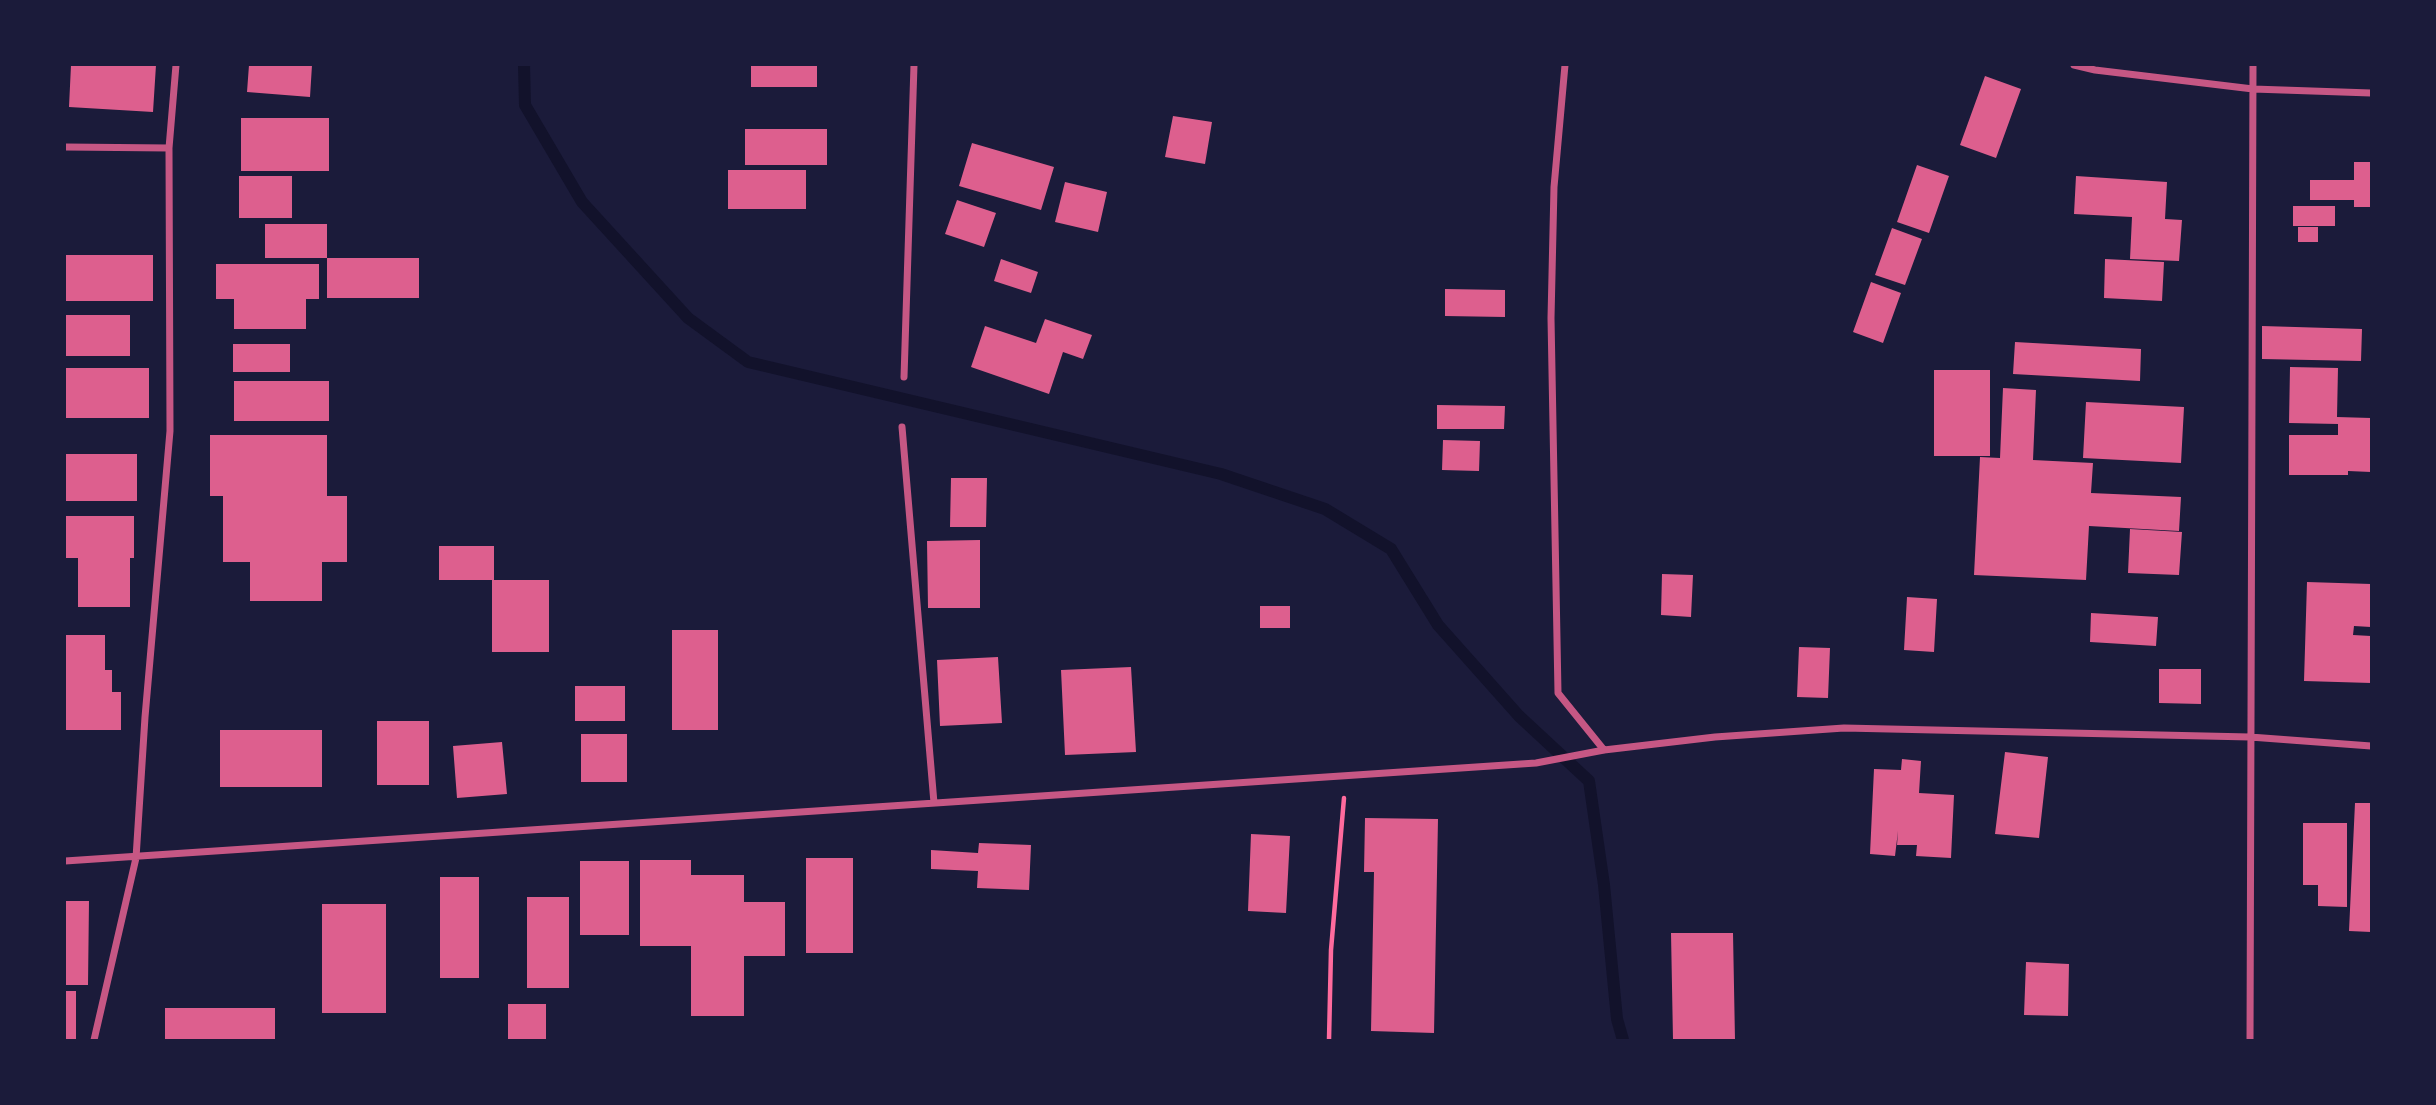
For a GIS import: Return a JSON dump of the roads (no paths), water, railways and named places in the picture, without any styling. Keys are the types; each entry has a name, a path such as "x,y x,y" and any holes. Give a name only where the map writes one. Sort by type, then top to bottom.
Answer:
{"street":[{"path":"94,1040 136,858 145,718 170,431 169,148 176,65"},
{"path":"904,377 914,65"},
{"path":"1565,65 1554,187 1551,318 1558,693 1604,750"},
{"path":"2074,65 2095,71 2253,89 2371,93"},
{"path":"2250,1040 2253,65"},
{"path":"65,147 169,148"},
{"path":"902,427 934,803"},
{"path":"65,861 1536,763 1586,756 1604,750 1715,737 1844,728 2250,737 2371,746"}],"waterway":[{"path":"524,65 525,105 582,202 688,318 748,362 1221,474 1325,509 1391,549 1438,625 1519,716 1589,781 1604,885 1617,1019 1623,1040"}]}
